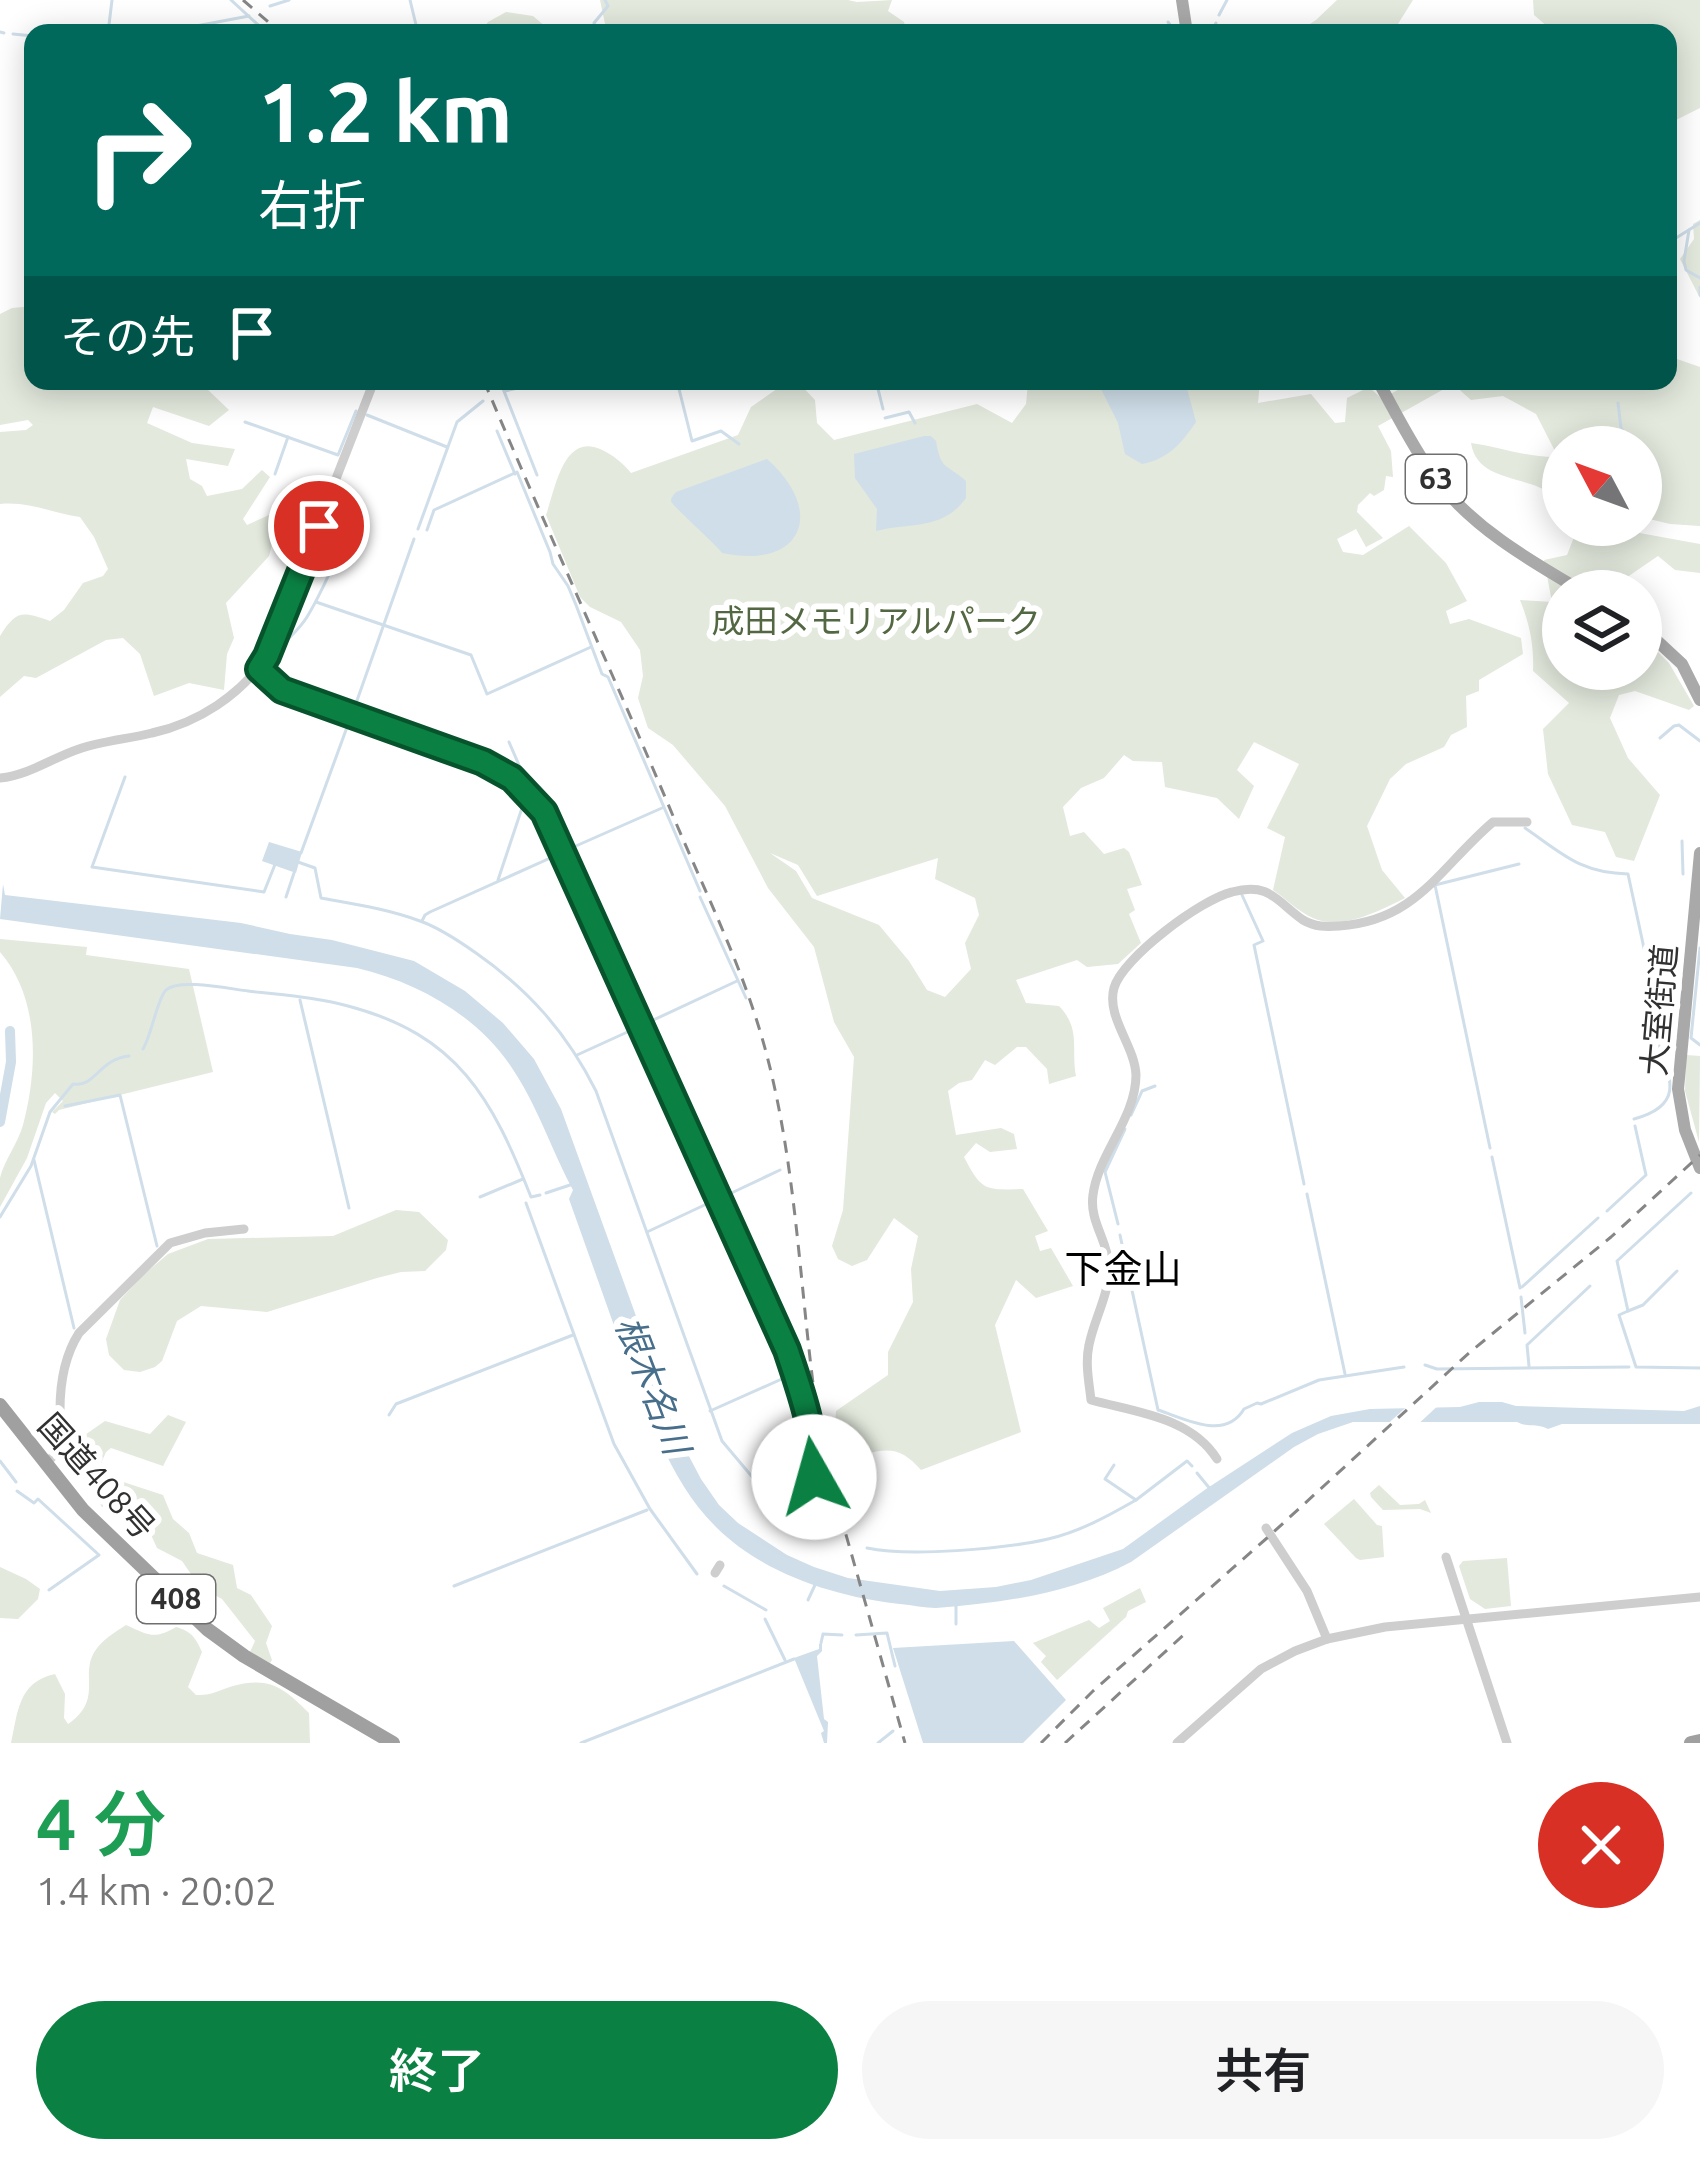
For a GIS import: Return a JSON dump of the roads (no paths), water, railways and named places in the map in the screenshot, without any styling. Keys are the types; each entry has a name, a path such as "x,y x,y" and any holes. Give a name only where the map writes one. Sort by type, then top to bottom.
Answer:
{"highway":[{"name":"国道408号","path":"0,1405 83,1510 218,1638 393,1743"},
{"path":"1691,1743 1700,1741"}],"main road":[{"name":"63","path":"1383,390 1449,495 1498,538 1549,570"},
{"path":"1662,645 1690,676 1700,700"},
{"name":"大室街道","path":"1700,853 1678,1089 1684,1130 1700,1168"}],"street":[{"path":"0,778 36,769 80,748 192,720 259,669 370,390"},
{"path":"259,669 282,690 483,762 512,778 544,812 787,1350 801,1391 814,1465 806,1498"},
{"path":"1217,1459 1204,1441 1179,1424 1091,1400 1087,1352 1109,1264 1092,1198 1136,1081 1134,1059 1114,1006 1115,984 1155,941 1217,896 1264,890 1303,920 1322,927 1383,918 1436,881 1492,822 1527,822"},
{"path":"46,1464 60,1446 63,1376 79,1333 167,1245 205,1232 244,1229"},
{"path":"1266,1528 1307,1591 1327,1639"},
{"path":"1446,1557 1507,1743"},
{"path":"1177,1743 1262,1669 1327,1639 1385,1628 1700,1597"}],"water":[{"path":"1102,390 1187,390 1196,422 1173,449 1142,464 1125,454 1118,423"},
{"path":"924,436 936,441 942,462 966,481 966,498 936,521 876,531 877,509 855,478 854,454"},
{"path":"767,459 797,498 800,517 787,545 771,553 722,553 671,501 676,492"},
{"path":"269,842 302,852 296,873 262,861"},
{"name":"根木名川","path":"3,884 5,895 241,923 332,940 414,961 465,991 503,1023 534,1059 561,1109 673,1426 701,1479 738,1523 787,1555 848,1578 940,1591 1031,1580 1123,1549 1292,1433 1331,1416 1479,1402 1684,1411 1700,1406 1700,1424 1562,1424 1548,1429 1517,1422 1353,1422 1294,1447 1131,1562 1085,1582 1012,1599 936,1608 826,1589 778,1570 735,1544 685,1488 661,1443 626,1348 622,1348 569,1199 573,1190 520,1080 480,1030 422,991 357,968 0,919"},
{"path":"1014,1641 1066,1700 1023,1743 923,1743 893,1648"},
{"path":"819,1644 827,1743 794,1658 819,1649"}],"waterway":[{"path":"109,24 112,0"},
{"path":"231,0 257,24"},
{"path":"270,6 289,0"},
{"path":"410,0 416,24"},
{"path":"594,24 608,6 605,0"},
{"path":"1219,15 1227,0"},
{"path":"207,24 249,16"},
{"path":"0,32 4,33"},
{"path":"13,34 24,35"},
{"path":"1677,237 1700,223"},
{"path":"1689,230 1686,270 1700,278"},
{"path":"1700,287 1700,295"},
{"path":"504,390 537,475"},
{"path":"505,391 509,390"},
{"path":"679,390 692,441 721,431 739,444"},
{"path":"878,390 883,409"},
{"path":"418,529 457,422 483,401"},
{"path":"1618,403 1621,426"},
{"path":"245,422 338,455 356,411"},
{"path":"885,418 909,412 915,423"},
{"path":"367,415 447,447"},
{"path":"497,431 515,474"},
{"path":"275,474 288,437"},
{"path":"427,530 434,510 517,472 553,564 568,586 602,674 608,677 700,891"},
{"path":"271,664 314,605 354,517"},
{"path":"354,709 414,539"},
{"path":"316,602 471,655 487,694 591,647"},
{"path":"301,853 350,719"},
{"path":"1660,738 1679,725 1700,741"},
{"path":"509,742 522,772"},
{"path":"125,777 92,867 264,892 276,862"},
{"path":"498,880 524,802"},
{"path":"569,849 662,808"},
{"path":"1525,828 1584,866 1628,874 1664,1041"},
{"path":"1682,841 1683,874"},
{"path":"422,921 430,912 557,855"},
{"path":"298,862 315,868 321,898 408,917 456,939 513,982 559,1032 596,1091 722,1441 766,1488"},
{"path":"1490,1148 1435,885 1519,864"},
{"path":"286,897 294,873"},
{"path":"1242,895 1263,941 1254,945 1304,1184"},
{"path":"700,897 746,998"},
{"path":"1700,948 1691,1038 1700,1045"},
{"path":"647,1023 737,981"},
{"path":"143,1049 166,990 182,985 311,998 386,1018 418,1034 466,1075 501,1129 531,1197 540,1195"},
{"path":"300,1000 349,1208"},
{"path":"577,1055 634,1029"},
{"path":"0,1122 11,1062 10,1031"},
{"path":"1634,1119 1667,1100 1670,1081 1658,1043 1675,1036"},
{"path":"0,1217 31,1166 50,1112 73,1084 87,1082 111,1062 129,1056"},
{"path":"1131,1115 1142,1091 1155,1086"},
{"path":"65,1106 120,1095 157,1246"},
{"path":"1607,1211 1646,1175 1635,1126"},
{"path":"1118,1224 1105,1172 1125,1129"},
{"path":"1492,1157 1520,1288"},
{"path":"34,1160 74,1328"},
{"path":"725,1196 780,1170"},
{"path":"480,1197 523,1179"},
{"path":"546,1193 573,1184"},
{"path":"1691,1193 1617,1261 1628,1311 1619,1315 1636,1367 1700,1368"},
{"path":"1307,1194 1345,1374"},
{"path":"647,1232 713,1201"},
{"path":"526,1203 614,1444 650,1509 697,1574"},
{"path":"1522,1287 1598,1218"},
{"path":"1120,1235 1158,1410 1216,1426 1236,1419 1257,1403 1319,1380 1404,1367"},
{"path":"1628,1311 1643,1305 1677,1271"},
{"path":"1529,1366 1527,1345 1590,1286"},
{"path":"1521,1297 1525,1333"},
{"path":"389,1415 396,1404 573,1335"},
{"path":"1425,1365 1437,1369 1629,1367"},
{"path":"710,1411 784,1378"},
{"path":"0,1461 16,1482"},
{"path":"1114,1465 1105,1479 1136,1500 1187,1461 1192,1466"},
{"path":"1197,1473 1211,1490"},
{"path":"17,1491 34,1503 38,1499 99,1555 49,1590"},
{"path":"867,1548 931,1552 1030,1543 1082,1528 1136,1500"},
{"path":"454,1586 647,1510"},
{"path":"808,1600 815,1585"},
{"path":"724,1586 766,1610"},
{"path":"956,1602 956,1624"},
{"path":"765,1619 785,1660"},
{"path":"856,1635 887,1633 895,1666"},
{"path":"821,1643 823,1634 842,1635"},
{"path":"581,1743 794,1659"},
{"path":"878,1743 893,1731"}],"railway":[{"path":"243,0 271,24"},
{"path":"488,390 748,993 778,1102 824,1457 905,1743"},
{"path":"1041,1743 1470,1352 1611,1237 1700,1155"},
{"path":"1065,1743 1189,1630"}],"district":[{"name":"下金山","path":"1123,1269"}],"park label":[{"name":"成田メモリアルパーク","path":"876,621"}]}
